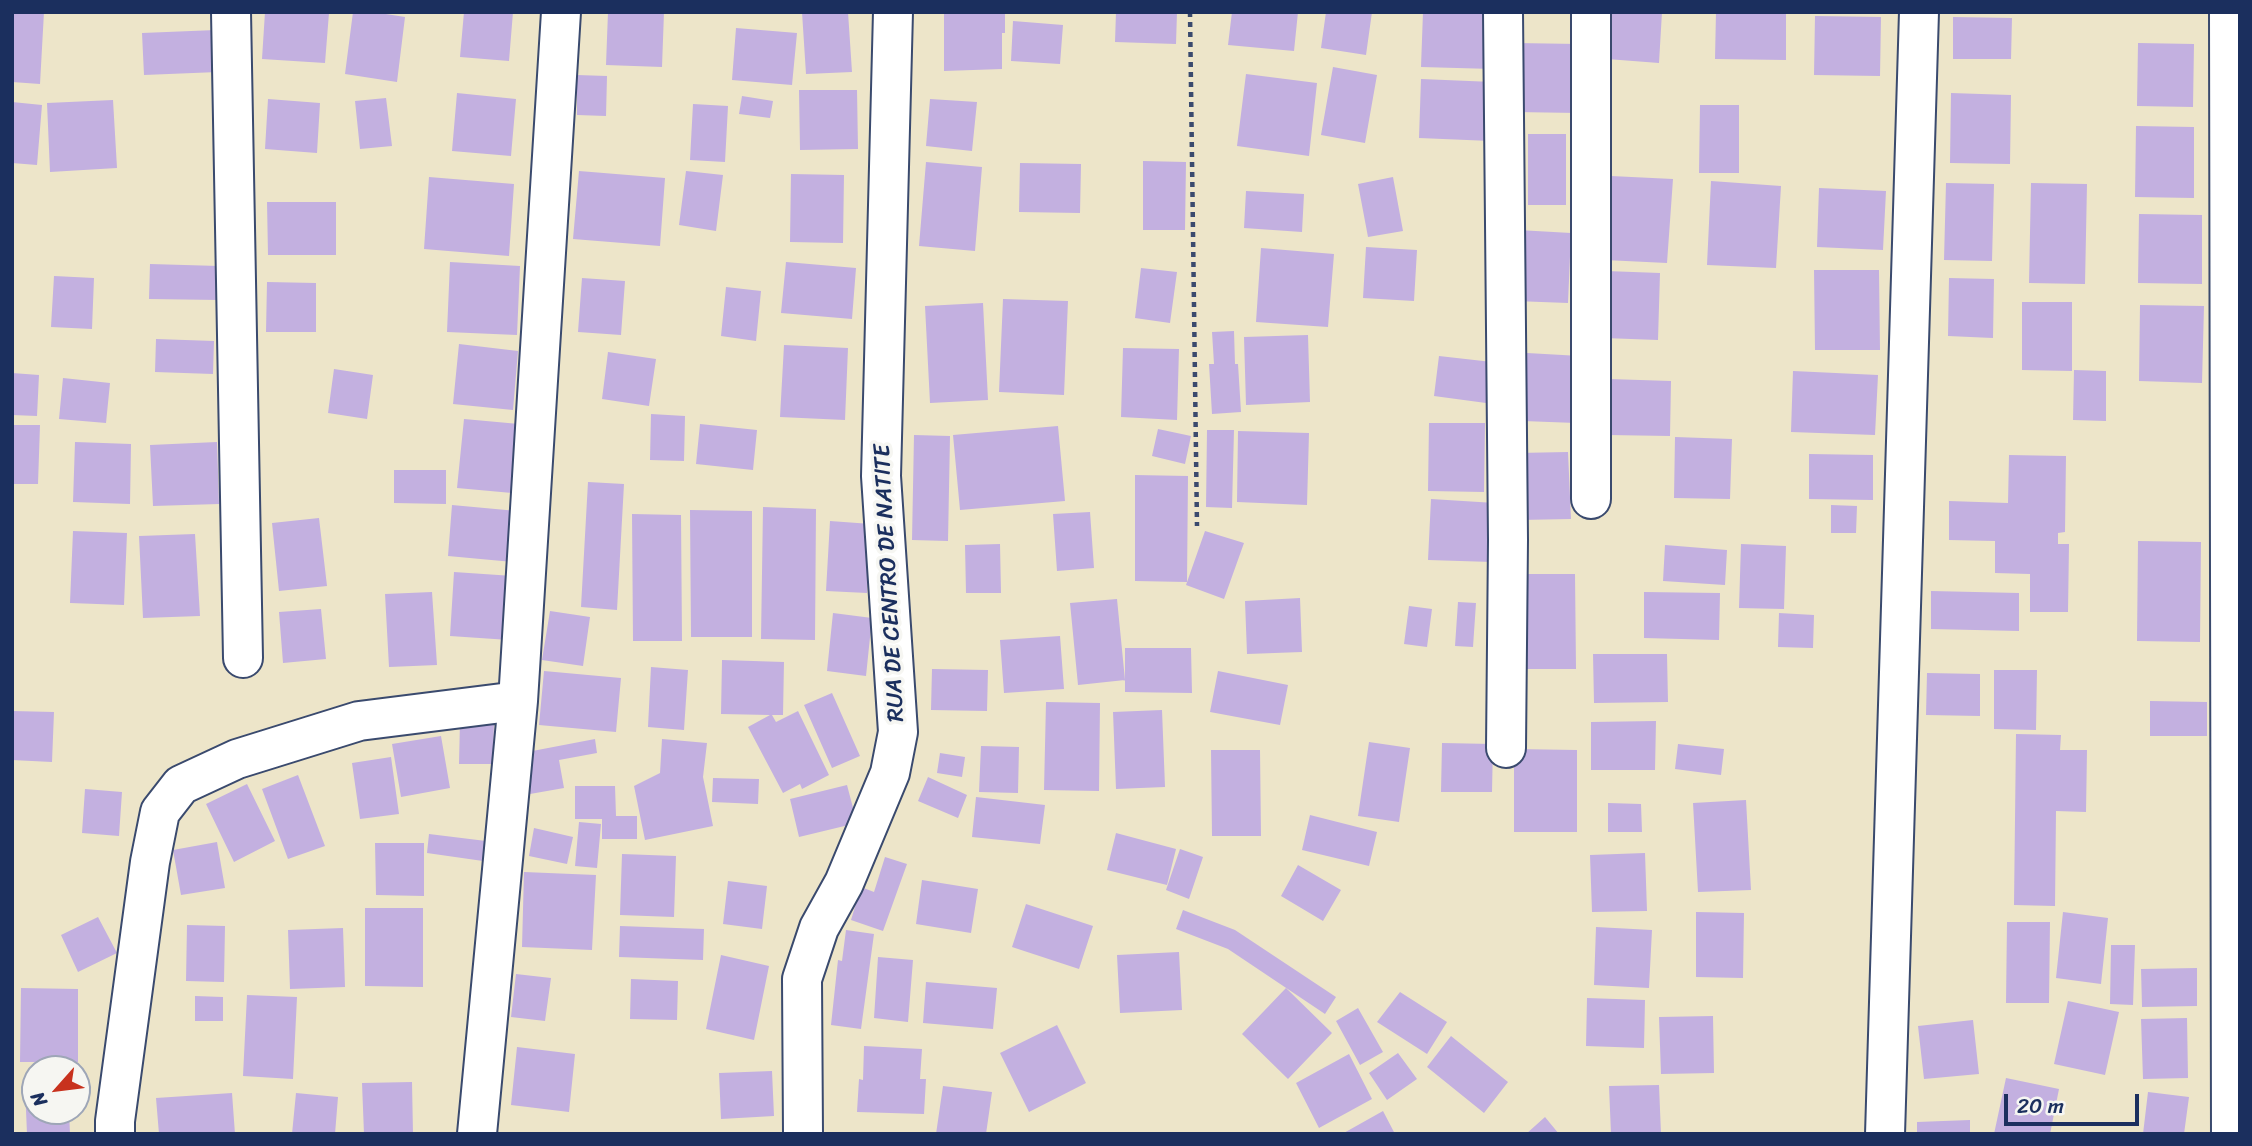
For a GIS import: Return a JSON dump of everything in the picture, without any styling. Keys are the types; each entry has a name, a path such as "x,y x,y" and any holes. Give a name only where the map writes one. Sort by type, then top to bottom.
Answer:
{"street":[{"path":"230,12 243,658"},
{"path":"477,1134 518,701 561,12"},
{"name":"RUA DE CENTRO DE NATITE","path":"803,1134 802,979 819,928 844,883 890,773 898,732 881,476 893,12"},
{"path":"1503,12 1508,540 1506,748"},
{"path":"1591,12 1591,499"},
{"path":"1885,1134 1919,12"},
{"path":"2229,12 2231,1134"},
{"path":"115,1134 157,824 160,811 181,785 237,759 359,721 518,701"}],"path":[{"path":"1191,12 1197,526"}],"building":[{"path":"12,12 44,12 40,84 12,82"},
{"path":"265,12 329,13 325,63 262,59"},
{"path":"353,12 405,17 397,82 345,74"},
{"path":"464,12 513,12 509,61 460,57"},
{"path":"608,12 664,12 662,67 606,65"},
{"path":"802,12 848,12 852,72 806,74"},
{"path":"944,12 1005,12 1002,69 944,71"},
{"path":"1116,12 1177,12 1176,44 1115,42"},
{"path":"1232,12 1298,12 1294,51 1228,45"},
{"path":"1326,12 1372,12 1366,55 1321,48"},
{"path":"1423,12 1494,12 1493,69 1421,67"},
{"path":"1610,12 1662,12 1659,63 1607,59"},
{"path":"1716,12 1786,12 1786,60 1715,59"},
{"path":"1815,16 1881,17 1880,76 1814,75"},
{"path":"1953,17 2012,18 2011,59 1953,59"},
{"path":"1013,21 1063,25 1060,64 1011,61"},
{"path":"736,28 797,33 792,85 732,80"},
{"path":"216,30 218,72 144,75 142,33"},
{"path":"1515,43 1579,44 1578,113 1514,112"},
{"path":"2138,43 2194,44 2193,107 2137,106"},
{"path":"1333,67 1377,75 1365,143 1321,135"},
{"path":"1246,74 1317,83 1309,156 1237,146"},
{"path":"577,75 607,76 606,116 577,115"},
{"path":"1421,79 1493,82 1491,141 1419,138"},
{"path":"799,90 857,90 858,149 800,150"},
{"path":"457,93 516,99 511,156 452,151"},
{"path":"1951,93 2011,95 2010,164 1950,163"},
{"path":"742,96 773,101 770,118 739,114"},
{"path":"386,98 392,146 360,149 355,101"},
{"path":"268,99 320,103 317,153 265,149"},
{"path":"930,99 977,102 972,151 926,146"},
{"path":"113,100 117,168 50,172 47,103"},
{"path":"12,102 42,105 37,165 12,163"},
{"path":"693,104 728,106 725,162 690,160"},
{"path":"1700,105 1739,105 1739,173 1699,173"},
{"path":"2136,126 2194,127 2194,198 2135,197"},
{"path":"1528,134 1566,134 1566,205 1528,205"},
{"path":"1143,161 1186,162 1185,230 1143,230"},
{"path":"926,162 982,167 975,251 919,246"},
{"path":"1020,163 1081,164 1080,213 1019,212"},
{"path":"579,171 665,178 660,246 573,239"},
{"path":"686,171 723,175 716,231 679,225"},
{"path":"791,174 844,175 843,243 790,242"},
{"path":"1611,176 1673,179 1667,263 1605,260"},
{"path":"429,177 514,184 509,256 424,249"},
{"path":"1393,177 1403,231 1368,237 1358,184"},
{"path":"1711,181 1781,186 1776,268 1707,265"},
{"path":"1946,183 1994,184 1992,261 1944,260"},
{"path":"2031,183 2087,184 2085,284 2029,283"},
{"path":"1819,188 1886,191 1883,250 1817,247"},
{"path":"1246,191 1304,194 1302,232 1244,228"},
{"path":"267,202 336,202 336,255 268,255"},
{"path":"2139,214 2202,215 2202,284 2138,283"},
{"path":"1518,230 1571,233 1568,303 1515,301"},
{"path":"1366,247 1417,250 1414,301 1363,298"},
{"path":"1261,248 1334,254 1328,327 1256,322"},
{"path":"450,262 520,266 517,335 447,332"},
{"path":"786,262 856,268 852,319 781,313"},
{"path":"150,264 219,266 219,300 149,299"},
{"path":"1141,268 1177,272 1170,323 1135,318"},
{"path":"1814,270 1879,270 1880,350 1815,350"},
{"path":"1606,271 1660,273 1658,340 1604,338"},
{"path":"54,276 94,278 92,329 51,327"},
{"path":"582,278 625,281 621,335 578,332"},
{"path":"1949,278 1994,279 1993,338 1948,336"},
{"path":"267,282 316,283 316,332 266,332"},
{"path":"726,287 761,291 756,341 721,336"},
{"path":"1003,299 1068,301 1064,395 999,392"},
{"path":"2022,302 2072,302 2072,371 2022,370"},
{"path":"983,303 988,400 930,403 925,306"},
{"path":"2140,305 2204,306 2202,383 2139,381"},
{"path":"1234,331 1241,412 1212,414 1209,364 1214,364 1212,332"},
{"path":"1308,335 1310,402 1246,405 1244,337"},
{"path":"156,339 214,341 213,374 155,372"},
{"path":"459,344 518,351 513,410 453,404"},
{"path":"784,345 848,348 845,420 780,417"},
{"path":"1123,348 1179,349 1177,420 1121,417"},
{"path":"608,352 656,359 649,406 602,399"},
{"path":"1527,353 1580,356 1576,423 1523,421"},
{"path":"1439,356 1492,362 1486,403 1434,396"},
{"path":"334,369 373,375 367,419 328,413"},
{"path":"2074,370 2106,371 2106,421 2073,420"},
{"path":"1793,371 1878,375 1875,435 1791,432"},
{"path":"12,373 39,375 37,416 12,415"},
{"path":"63,378 110,383 106,423 59,419"},
{"path":"1609,379 1671,381 1670,436 1608,435"},
{"path":"651,414 685,416 684,461 650,460"},
{"path":"464,419 519,424 512,493 457,488"},
{"path":"1429,423 1485,423 1484,492 1428,491"},
{"path":"700,424 757,430 753,470 696,464"},
{"path":"12,425 40,425 38,484 12,484"},
{"path":"1058,426 1065,501 960,510 953,435"},
{"path":"1158,429 1191,436 1185,464 1152,456"},
{"path":"1207,430 1234,430 1232,508 1206,507"},
{"path":"1238,431 1309,433 1307,505 1237,502"},
{"path":"914,435 950,436 948,541 912,540"},
{"path":"1675,437 1732,439 1730,499 1674,498"},
{"path":"75,442 131,444 130,504 73,502"},
{"path":"217,442 219,504 153,506 150,445"},
{"path":"1568,452 1571,519 1519,520 1517,453"},
{"path":"1809,454 1873,455 1873,500 1809,499"},
{"path":"2009,455 2066,456 2065,532 2058,533 2058,544 2069,544 2068,612 2030,612 2030,574 1995,573 1995,541 1949,540 1949,501 2008,503"},
{"path":"394,470 446,470 446,504 394,503"},
{"path":"1135,475 1188,476 1187,582 1135,581"},
{"path":"588,482 624,484 617,610 581,607"},
{"path":"1431,499 1495,503 1492,562 1428,560"},
{"path":"452,505 517,511 513,562 448,556"},
{"path":"1831,505 1857,506 1856,533 1831,533"},
{"path":"763,507 816,509 815,640 761,639"},
{"path":"690,510 752,511 752,637 691,637"},
{"path":"1090,512 1094,568 1057,571 1053,514"},
{"path":"632,514 681,515 682,641 633,641"},
{"path":"319,518 327,586 279,591 272,523"},
{"path":"830,521 871,524 867,593 826,591"},
{"path":"73,531 127,533 124,605 70,603"},
{"path":"1205,531 1244,543 1224,599 1186,585"},
{"path":"195,534 200,616 143,618 139,536"},
{"path":"2138,541 2201,542 2200,642 2137,641"},
{"path":"1000,544 1001,593 966,593 965,545"},
{"path":"1741,544 1786,546 1784,609 1739,608"},
{"path":"1665,545 1727,550 1725,585 1663,581"},
{"path":"454,572 513,576 509,640 450,636"},
{"path":"1516,574 1575,574 1576,669 1517,669"},
{"path":"1931,591 2019,593 2019,631 1931,629"},
{"path":"432,592 437,665 389,667 385,594"},
{"path":"1644,592 1720,593 1719,640 1644,638"},
{"path":"1300,598 1302,652 1247,654 1245,601"},
{"path":"1117,599 1125,680 1078,685 1070,603"},
{"path":"1458,602 1476,603 1473,647 1455,646"},
{"path":"1409,606 1432,609 1427,647 1404,644"},
{"path":"321,609 326,659 283,663 279,612"},
{"path":"550,611 590,617 583,666 542,660"},
{"path":"833,613 872,618 866,676 827,671"},
{"path":"1779,613 1814,615 1813,648 1778,647"},
{"path":"1060,636 1064,689 1004,693 1000,640"},
{"path":"1125,648 1191,648 1192,693 1125,692"},
{"path":"1593,654 1667,654 1668,702 1594,703"},
{"path":"722,660 784,662 783,715 772,715 776,722 798,711 829,775 802,789 800,784 783,793 748,727 770,715 721,714"},
{"path":"651,667 688,670 684,730 648,727"},
{"path":"932,669 988,670 987,711 931,710"},
{"path":"1994,670 2037,670 2036,730 1994,729"},
{"path":"544,671 621,678 616,732 539,725"},
{"path":"1218,671 1288,685 1280,725 1210,712"},
{"path":"1927,673 1980,674 1980,716 1926,715"},
{"path":"832,693 860,756 832,768 804,705"},
{"path":"2150,701 2207,702 2207,736 2150,736"},
{"path":"1046,702 1100,703 1099,791 1044,790"},
{"path":"1162,710 1165,787 1116,789 1113,712"},
{"path":"12,711 54,712 52,762 12,760"},
{"path":"460,721 494,722 493,764 459,764"},
{"path":"1656,721 1655,770 1591,770 1591,722"},
{"path":"2016,734 2061,735 2060,750 2087,750 2086,812 2056,811 2055,906 2014,905"},
{"path":"441,736 450,788 401,797 392,744"},
{"path":"595,739 597,753 559,760 564,788 530,794 522,753"},
{"path":"662,739 707,743 703,777 713,826 645,840 634,786 660,773"},
{"path":"1369,742 1410,748 1399,822 1358,816"},
{"path":"1442,743 1493,744 1492,792 1441,792"},
{"path":"1678,744 1724,749 1721,775 1675,769"},
{"path":"981,746 1019,747 1018,793 979,792"},
{"path":"1514,749 1577,750 1577,832 1514,832"},
{"path":"1211,750 1260,750 1261,836 1212,836"},
{"path":"940,753 965,757 962,777 937,773"},
{"path":"391,757 399,814 360,819 352,763"},
{"path":"298,775 325,846 288,859 262,789"},
{"path":"928,777 967,795 958,818 918,801"},
{"path":"713,778 759,779 758,804 712,802"},
{"path":"247,784 275,841 234,862 206,804"},
{"path":"847,785 857,823 799,837 790,799"},
{"path":"575,786 615,786 616,816 637,816 637,839 602,839 602,819 575,819"},
{"path":"85,789 122,792 119,836 82,833"},
{"path":"976,797 1045,805 1040,844 972,837"},
{"path":"1746,800 1751,890 1698,892 1693,803"},
{"path":"1608,803 1641,804 1642,832 1608,832"},
{"path":"1310,815 1377,832 1369,866 1302,850"},
{"path":"579,822 601,824 597,868 575,866"},
{"path":"534,828 573,837 567,864 529,856"},
{"path":"1116,833 1176,849 1167,885 1107,870"},
{"path":"429,834 486,841 483,861 427,853"},
{"path":"217,842 225,888 181,895 173,850"},
{"path":"375,843 424,843 424,896 376,895"},
{"path":"1180,849 1203,857 1189,899 1166,890"},
{"path":"1645,853 1647,911 1592,912 1590,855"},
{"path":"622,854 676,856 674,917 620,915"},
{"path":"885,857 907,864 883,931 851,920 861,887 874,892"},
{"path":"1298,865 1341,890 1323,921 1281,896"},
{"path":"524,872 596,875 592,950 522,947"},
{"path":"922,880 978,889 971,933 916,924"},
{"path":"728,881 767,886 762,929 723,924"},
{"path":"1026,904 1093,926 1079,969 1012,947"},
{"path":"365,908 423,908 423,987 365,986"},
{"path":"1183,910 1235,930 1336,997 1325,1014 1228,949 1176,929"},
{"path":"1696,912 1744,913 1743,978 1696,977"},
{"path":"2063,912 2108,918 2101,984 2056,978"},
{"path":"98,917 117,953 78,972 61,935"},
{"path":"2007,922 2050,922 2049,1003 2006,1003"},
{"path":"187,925 225,926 224,982 186,981"},
{"path":"620,926 704,929 703,960 619,957"},
{"path":"1596,927 1652,930 1649,988 1594,985"},
{"path":"343,928 345,987 290,989 288,930"},
{"path":"846,930 874,934 861,1029 831,1025 838,960 842,961"},
{"path":"2111,945 2135,945 2133,1005 2110,1004"},
{"path":"1179,952 1182,1010 1120,1013 1117,955"},
{"path":"721,955 769,966 754,1040 706,1029"},
{"path":"878,957 913,960 908,1022 874,1018"},
{"path":"2197,968 2197,1006 2142,1007 2141,969"},
{"path":"516,974 551,978 545,1021 511,1017"},
{"path":"631,979 678,981 677,1020 630,1019"},
{"path":"926,982 997,988 993,1029 923,1023"},
{"path":"21,988 78,989 78,1055 21,1055 20,1062"},
{"path":"1286,988 1332,1033 1288,1079 1242,1034"},
{"path":"1400,992 1447,1022 1427,1054 1377,1022"},
{"path":"247,995 297,997 293,1079 243,1076"},
{"path":"195,996 223,997 223,1021 195,1021"},
{"path":"1587,998 1645,1000 1644,1048 1586,1046"},
{"path":"2068,1001 2119,1012 2105,1075 2054,1064"},
{"path":"1358,1008 1383,1052 1360,1065 1336,1021"},
{"path":"1713,1016 1714,1073 1661,1074 1659,1017"},
{"path":"2187,1018 2188,1078 2143,1079 2141,1019"},
{"path":"1973,1020 1979,1074 1924,1079 1918,1026"},
{"path":"1057,1025 1086,1083 1029,1112 1000,1053"},
{"path":"1451,1036 1508,1082 1484,1113 1427,1067"},
{"path":"864,1046 922,1049 920,1079 926,1079 924,1114 857,1112 859,1079 863,1080"},
{"path":"517,1047 575,1054 569,1112 511,1105"},
{"path":"1398,1053 1417,1079 1387,1100 1369,1073"},
{"path":"1349,1054 1372,1099 1319,1128 1296,1083"},
{"path":"772,1071 774,1116 721,1119 719,1073"},
{"path":"2006,1078 2059,1089 2050,1134 1994,1134"},
{"path":"412,1082 413,1134 364,1134 362,1083"},
{"path":"1659,1085 1661,1134 1611,1134 1609,1086"},
{"path":"943,1086 992,1092 986,1134 936,1134"},
{"path":"2148,1092 2189,1097 2184,1134 2143,1134"},
{"path":"232,1093 235,1134 159,1134 156,1098"},
{"path":"296,1093 338,1097 335,1134 292,1134"},
{"path":"1383,1111 1395,1134 1342,1134"},
{"path":"1545,1117 1559,1134 1526,1134"},
{"path":"1970,1120 1970,1134 1917,1134 1917,1122"},
{"path":"27,1125 70,1125 70,1134 27,1134"}]}
